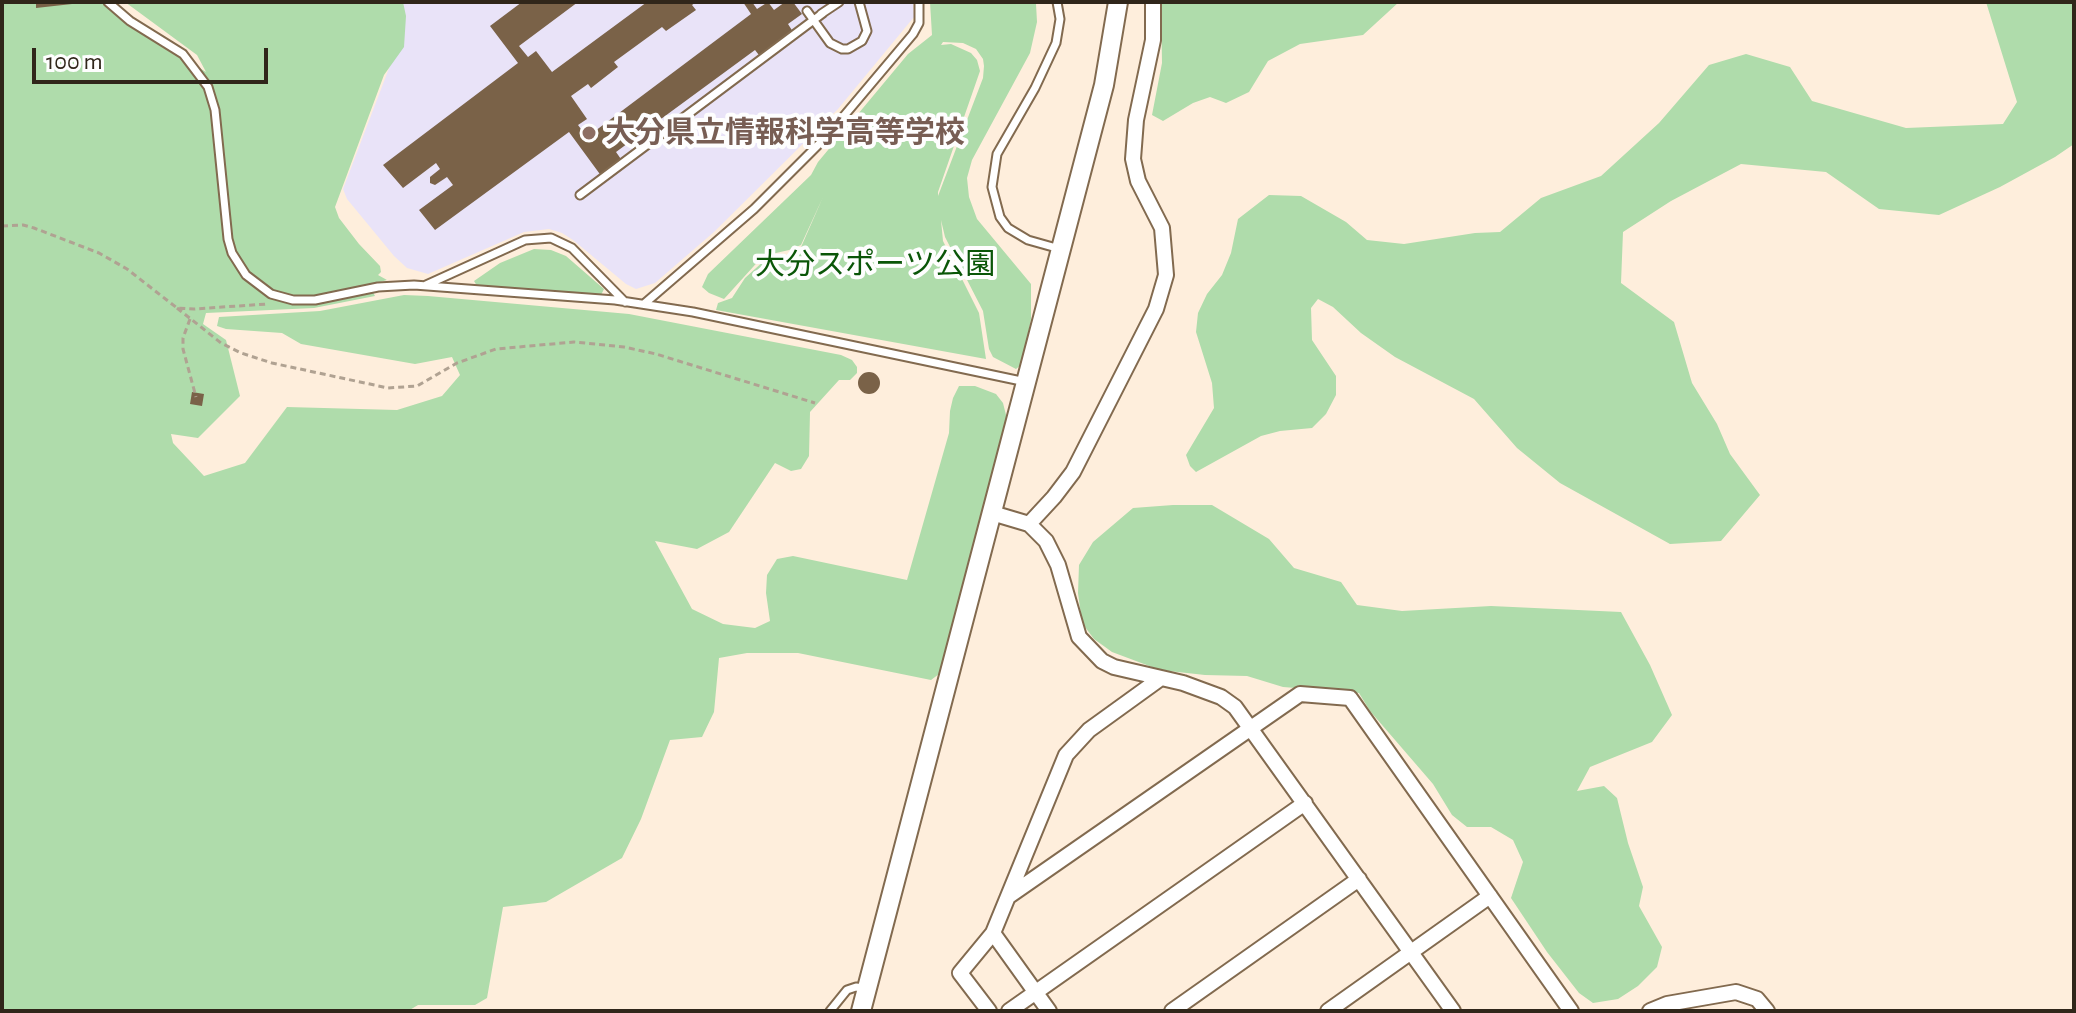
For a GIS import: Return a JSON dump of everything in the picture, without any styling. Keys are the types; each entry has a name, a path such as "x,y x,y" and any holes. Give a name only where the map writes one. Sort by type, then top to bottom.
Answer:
{"street":[{"path":"861,1011 1107,71 1118,2"},
{"path":"1029,524 1073,472 1156,309 1166,275 1162,228 1138,181 1133,159 1136,120 1153,40 1153,2"},
{"path":"992,513 1029,524 1041,534 1058,565 1073,624 1091,652 1114,667 1221,697 1235,707 1453,1011"},
{"path":"989,1011 960,973 993,933 1066,755 1089,730 1161,678"},
{"path":"1009,896 1300,694 1350,698 1571,1011"},
{"path":"1009,1011 1305,803"},
{"path":"1172,1011 1359,879"},
{"path":"1328,1011 1490,896"},
{"path":"993,933 1049,1011"},
{"path":"1650,1011 1667,1004 1736,992 1757,999 1767,1011"}],"lane":[{"path":"108,2 130,21 183,54 208,87 215,110 232,253 246,275 271,294 293,300 315,300 391,286 424,286 644,304 932,360 1026,382"},
{"path":"801,2 835,47 842,49 856,46 865,37 867,31 859,2"},
{"path":"580,195 839,2"},
{"path":"644,304 754,209 827,136 913,34 919,23 919,2"},
{"path":"1057,2 1060,19 1056,43 1035,88 997,154 992,187 1000,217 1008,228 1028,240 1061,249"},
{"path":"807,11 823,13"},
{"path":"424,286 512,245 539,237 551,238 572,248 625,302"},
{"path":"830,1011 847,990 867,988"}],"path":[{"path":"2,226 34,228 99,253 127,269 221,343 253,357 388,388 417,386 457,363 496,349 574,342 656,354 815,403"},
{"path":"177,308 272,304"},
{"path":"190,319 183,349 196,397"}],"shaded area":[{"name":"大分県立情報科学高等学校","path":"400,2 913,2 914,17 838,109 714,232 655,283 636,289 573,240 549,229 524,232 428,274 407,268 347,199 343,189 402,34"}],"green space":[{"path":"5,2 103,2 125,23 206,72 197,55 125,2 403,2 406,16 404,47 384,75 335,207 339,218 380,266 378,275 387,280 369,285 375,296 314,308 206,313 203,324 226,340 240,396 198,438 171,434 173,443 204,476 245,463 287,407 397,410 442,396 460,375 452,357 415,364 301,344 282,333 226,329 217,326 219,317 320,311 404,295 428,296 629,314 841,355 852,360 857,373 850,380 839,380 810,412 809,456 801,469 791,471 775,463 729,532 697,549 655,541 692,609 723,624 755,628 770,621 767,575 777,559 793,556 907,580 949,433 953,398 959,386 975,386 996,394 1003,403 1007,419 943,671 931,680 798,653 747,653 719,658 714,712 702,737 670,740 641,819 622,858 546,902 503,907 487,998 475,1005 418,1005 408,1011 2,1011 2,5"},
{"name":"大分スポーツ公園","path":"930,2 1036,4 1037,22 1030,53 972,160 967,178 969,197 977,219 1031,284 1031,319 1022,364 1016,369 993,357 983,311 945,237 941,220 943,241 979,313 986,359 716,310 718,303 732,298 745,278 766,259 798,254 823,197 801,245 763,256 724,299 702,287 708,274 811,175 818,162 908,54 932,35","holes":["943,42 963,43 976,49 983,59 983,78 938,196 980,71 971,53 951,44 941,45"]},
{"path":"1161,2 1399,2 1363,35 1300,44 1268,61 1249,92 1226,103 1210,97 1163,121 1152,115 1162,63"},
{"path":"1986,2 2074,2 2074,144 2055,157 1939,215 1879,209 1826,172 1741,164 1671,201 1623,232 1621,283 1674,322 1692,383 1717,424 1730,454 1760,495 1721,541 1670,544 1560,483 1517,448 1474,399 1395,357 1361,333 1333,307 1318,299 1311,308 1312,340 1336,376 1336,395 1326,414 1312,428 1261,436 1196,472 1190,466 1186,455 1214,408 1212,383 1196,332 1198,313 1207,294 1222,275 1231,253 1238,219 1269,195 1301,196 1346,222 1367,240 1404,244 1500,232 1541,198 1601,176 1659,123 1709,65 1746,54 1790,67 1812,101 1906,128 2003,124 2017,102"},
{"path":"534,249 551,250 566,256 604,289 601,295 477,286 474,281 500,263"},
{"path":"1212,505 1269,539 1294,568 1341,582 1357,605 1402,611 1491,606 1621,612 1650,665 1672,715 1652,742 1590,767 1577,791 1604,786 1617,798 1643,887 1639,906 1662,947 1657,967 1638,986 1618,999 1593,1003 1579,993 1511,898 1523,862 1513,840 1491,827 1467,827 1452,815 1433,784 1370,711 1359,693 1283,687 1247,676 1160,670 1112,652 1094,639 1082,623 1078,593 1079,565 1093,542 1133,508"}],"building":[{"path":"36,2 72,2 72,4 36,8"},
{"path":"522,2 578,2 519,46 528,57 536,51 552,72 647,2 696,2 692,5 696,10 666,31 662,27 614,62 618,67 591,88 588,84 571,96 587,119 578,125 587,137 751,14 743,2 752,2 757,9 768,2 774,10 785,2 793,2 802,14 788,24 795,35 762,59 755,50 616,152 623,162 602,177 569,132 435,230 419,210 453,185 447,177 435,185 430,183 430,177 440,169 436,163 403,188 383,165 518,63 490,26"},
{"path":"869,372 877,375 880,383 877,391 869,394 861,391 858,383 861,375"},
{"path":"192,392 204,394 202,406 190,404"}],"place":[{"name":"大分県立情報科学高等学校","path":"589,133"}]}
